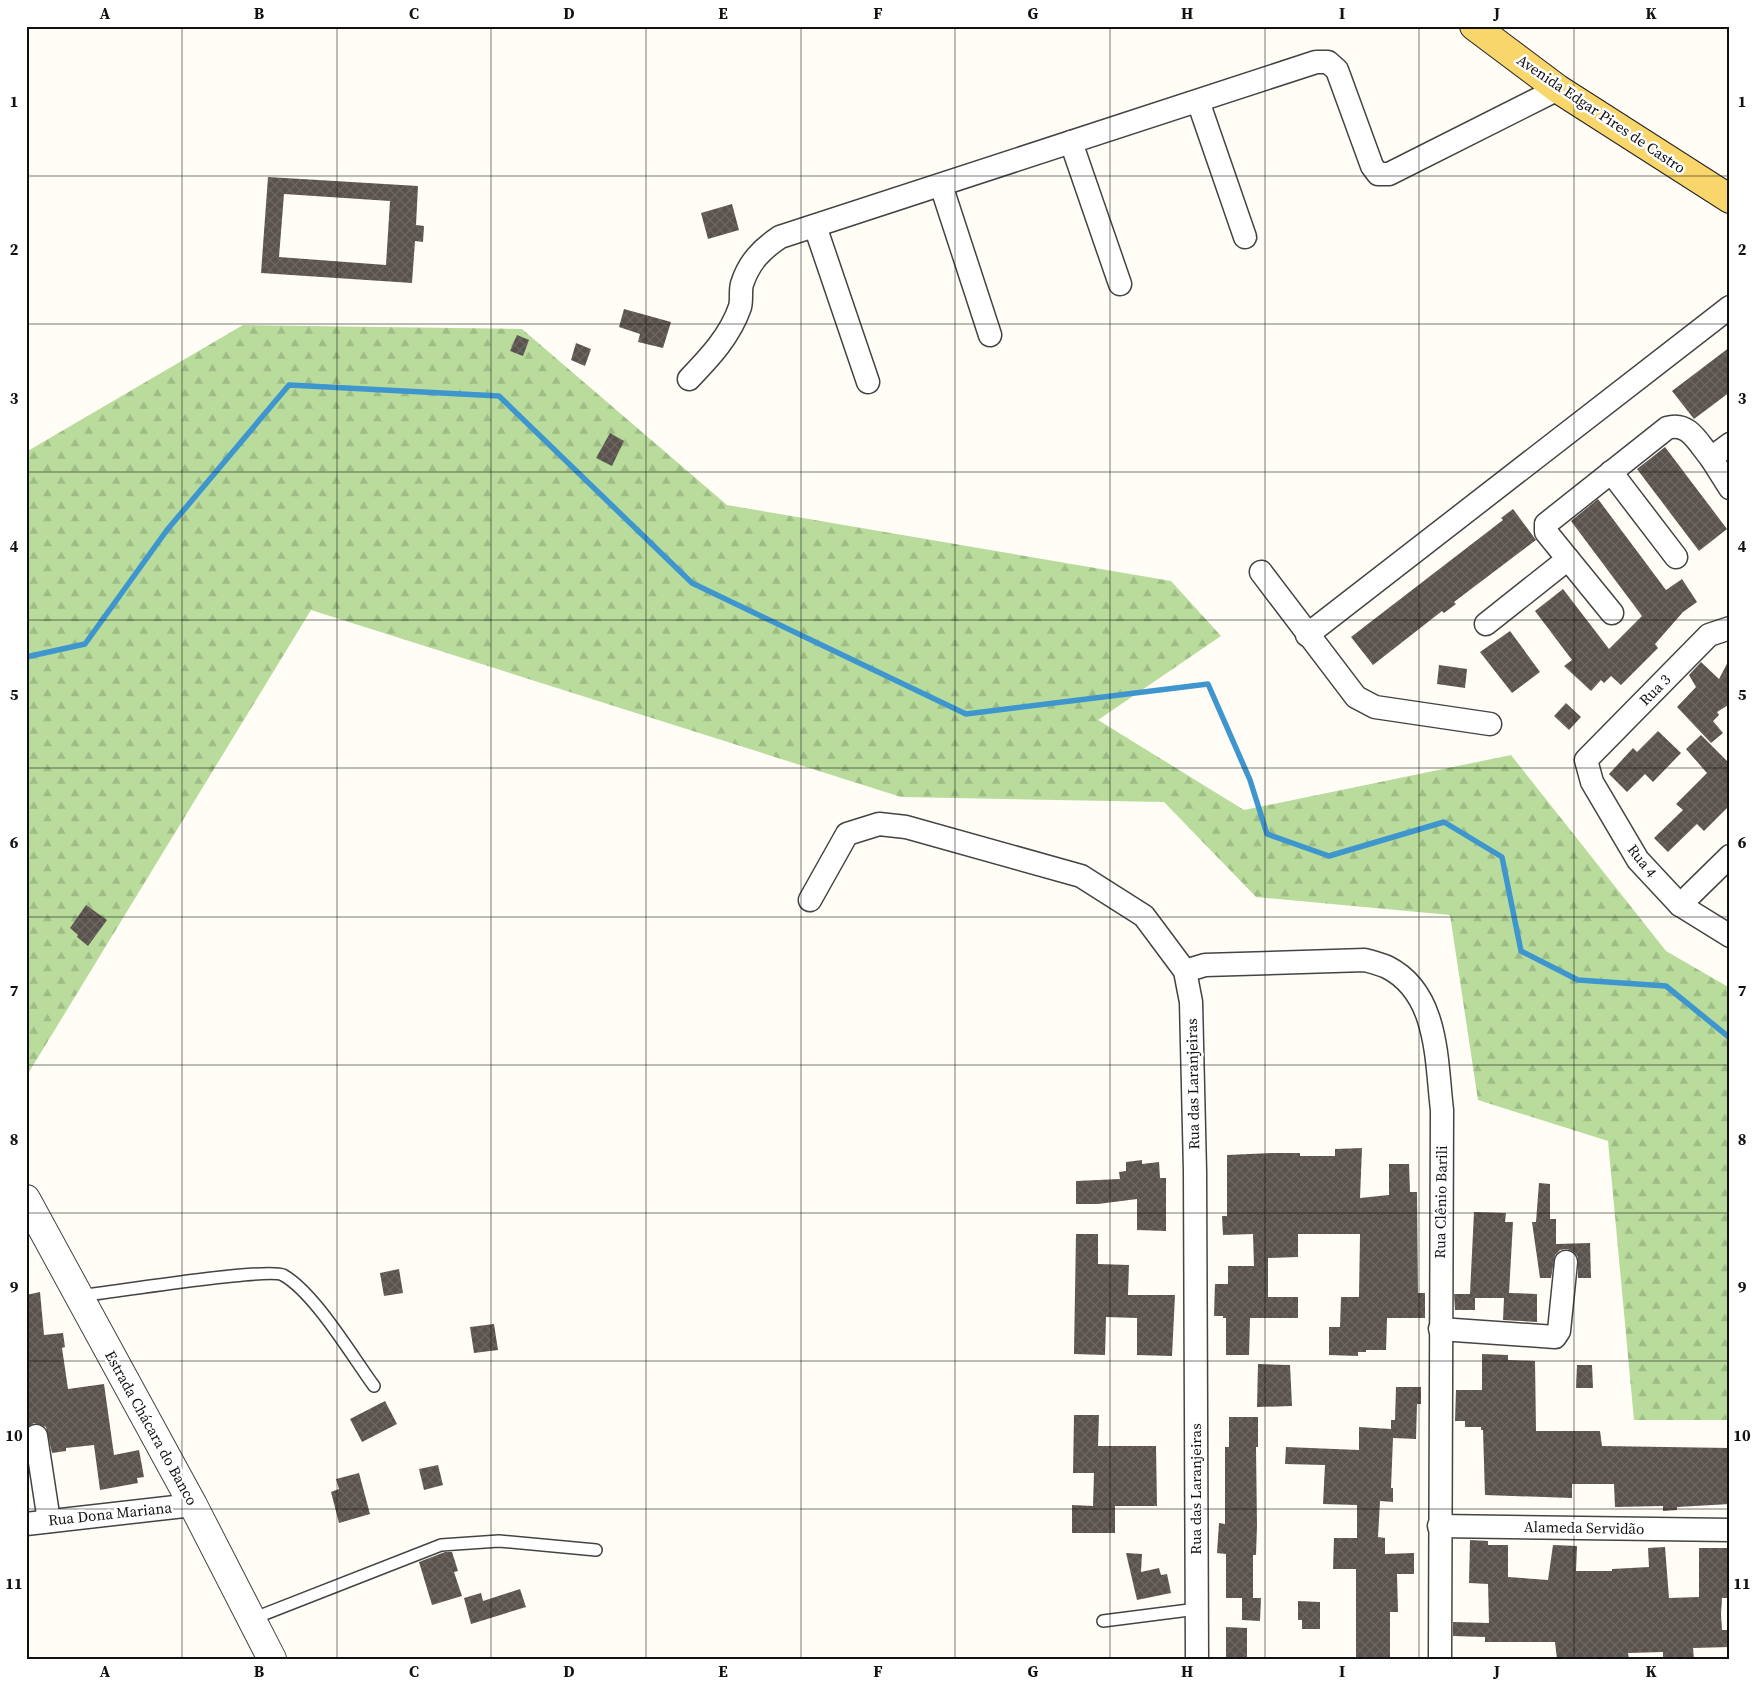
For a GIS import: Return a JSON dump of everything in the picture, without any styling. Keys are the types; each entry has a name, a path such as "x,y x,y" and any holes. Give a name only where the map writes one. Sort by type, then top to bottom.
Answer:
{"main road":[{"name":"Avenida Edgar Pires de Castro","path":"1474,26 1558,89 1730,199"}],"street":[{"path":"689,379 720,346 740,306 742,285 750,265 763,249 780,237 1316,62 1328,62 1333,65 1340,75 1372,166 1378,174 1389,174 1558,89"},
{"path":"1198,101 1245,237"},
{"path":"1071,142 1120,284"},
{"path":"941,185 990,336"},
{"path":"815,226 868,382"},
{"path":"1307,636 1730,307"},
{"path":"1612,614 1546,532 1546,524 1667,428 1676,425 1686,428 1711,458 1730,488"},
{"path":"1711,458 1730,444"},
{"path":"1612,472 1676,556"},
{"path":"1486,624 1568,559"},
{"path":"1261,572 1307,636 1356,697 1375,707 1490,724"},
{"name":"Rua 3","path":"1586,760 1710,635 1730,628"},
{"name":"Rua 4","path":"1586,760 1592,782 1638,860 1680,905 1730,936"},
{"name":"Rua das Laranjeiras","path":"810,900 847,834 879,824 906,827 1081,876 1144,916 1185,971 1191,1002 1195,1171 1197,1659"},
{"path":"1680,905 1730,856"},
{"name":"Rua Clênio Barili","path":"1185,971 1205,965 1365,960 1387,968 1400,976 1421,999 1430,1021 1442,1110 1440,1659"},
{"name":"Estrada Chácara do Banco","path":"26,1199 193,1505 272,1659"},
{"path":"1440,1329 1555,1336 1559,1331 1566,1262"},
{"path":"36,1436 49,1521"},
{"name":"Rua Dona Mariana","path":"26,1524 193,1505"},
{"name":"Alameda Servidão","path":"1439,1526 1730,1530"}],"lane":[{"path":"78,1296 239,1275 281,1274 308,1295 374,1386"},
{"path":"252,1619 440,1545 499,1541 596,1550"},
{"path":"1103,1621 1197,1609"}],"green space":[{"path":"243,325 522,329 727,505 1171,581 1221,636 1098,720 1244,810 1511,755 1666,951 1730,988 1730,1420 1634,1420 1608,1141 1478,1100 1450,915 1256,897 1164,802 901,797 311,610 26,1077 26,452"}],"building":[{"path":"268,177 418,186 416,225 424,226 423,242 415,241 412,283 261,273","holes":["284,194 390,201 386,265 279,257"]},
{"path":"732,204 739,230 708,239 701,213"},
{"path":"624,309 671,322 663,348 638,342 640,334 619,327"},
{"path":"517,335 529,340 523,356 510,351"},
{"path":"576,343 591,349 585,366 571,360"},
{"path":"1730,347 1730,392 1694,419 1672,391"},
{"path":"610,433 624,441 612,466 596,458"},
{"path":"1665,447 1727,529 1699,551 1637,469"},
{"path":"1598,499 1666,590 1682,579 1697,602 1683,612 1655,644 1658,648 1621,685 1611,676 1604,683 1601,680 1591,691 1564,666 1572,660 1535,611 1563,589 1609,649 1642,616 1571,521"},
{"path":"1513,509 1536,540 1454,602 1456,604 1444,613 1442,611 1373,665 1351,637 1503,520 1501,518"},
{"path":"1510,631 1540,672 1512,693 1480,652"},
{"path":"1730,658 1730,704 1717,712 1719,715 1713,721 1723,733 1711,743 1677,707 1696,687 1689,675 1701,662 1719,679"},
{"path":"1439,665 1467,669 1465,688 1437,684"},
{"path":"1566,703 1581,717 1569,730 1554,716"},
{"path":"1658,731 1681,753 1653,782 1645,774 1627,792 1609,774 1633,748 1637,752"},
{"path":"1701,735 1730,764 1730,805 1704,831 1697,824 1668,852 1654,838 1683,810 1676,804 1707,773 1686,749"},
{"path":"86,905 107,920 88,946 70,928"},
{"path":"1362,1148 1360,1198 1389,1195 1389,1164 1409,1164 1410,1192 1417,1192 1418,1293 1425,1293 1425,1318 1387,1318 1386,1350 1366,1350 1366,1352 1358,1352 1358,1356 1329,1355 1329,1327 1340,1327 1341,1297 1359,1297 1360,1234 1298,1234 1298,1257 1268,1258 1268,1297 1298,1297 1298,1318 1250,1318 1249,1355 1226,1355 1226,1318 1214,1316 1215,1284 1228,1284 1228,1266 1254,1266 1253,1234 1223,1235 1222,1216 1227,1216 1227,1155 1300,1153 1300,1156 1335,1156 1335,1149"},
{"path":"1142,1160 1142,1164 1159,1162 1160,1178 1166,1178 1166,1231 1137,1230 1137,1199 1098,1204 1076,1204 1076,1181 1120,1179 1119,1172 1126,1171 1126,1162"},
{"path":"1539,1183 1550,1184 1550,1219 1556,1219 1556,1244 1590,1243 1591,1278 1578,1278 1578,1257 1574,1252 1567,1249 1560,1250 1555,1255 1551,1278 1540,1278 1532,1222 1536,1222"},
{"path":"1474,1212 1506,1213 1505,1222 1513,1222 1509,1293 1537,1294 1537,1322 1503,1320 1504,1298 1475,1298 1475,1310 1455,1310 1454,1294 1470,1294"},
{"path":"1076,1234 1098,1234 1098,1264 1129,1265 1128,1295 1175,1295 1172,1356 1137,1355 1137,1318 1106,1317 1105,1355 1074,1354"},
{"path":"399,1269 403,1293 384,1296 380,1273"},
{"path":"40,1292 44,1335 63,1333 65,1347 62,1348 68,1389 104,1384 114,1455 139,1450 144,1477 137,1478 138,1483 100,1490 94,1445 66,1448 66,1451 52,1453 46,1427 34,1423 26,1428 26,1295"},
{"path":"494,1324 498,1350 474,1353 470,1327"},
{"path":"1482,1354 1508,1355 1508,1360 1535,1361 1536,1431 1600,1431 1602,1446 1730,1448 1730,1504 1677,1507 1677,1510 1663,1511 1663,1506 1615,1507 1614,1484 1572,1484 1572,1498 1485,1495 1483,1430 1481,1430 1481,1427 1465,1427 1465,1421 1455,1421 1456,1390 1482,1390"},
{"path":"1258,1364 1290,1365 1292,1406 1257,1407"},
{"path":"1577,1365 1592,1365 1593,1388 1576,1388"},
{"path":"1396,1387 1421,1387 1421,1404 1417,1404 1416,1439 1393,1438 1391,1488 1393,1488 1393,1502 1380,1501 1378,1537 1385,1538 1385,1554 1414,1553 1414,1574 1397,1574 1398,1612 1390,1612 1390,1659 1356,1659 1356,1569 1333,1569 1334,1538 1357,1538 1357,1505 1323,1504 1325,1465 1285,1464 1286,1447 1359,1450 1359,1427 1391,1429 1391,1420 1395,1420"},
{"path":"385,1401 397,1424 362,1442 350,1419"},
{"path":"1074,1415 1099,1415 1098,1446 1156,1446 1157,1506 1115,1506 1115,1533 1072,1533 1072,1505 1093,1506 1094,1473 1073,1473"},
{"path":"1229,1417 1258,1417 1258,1447 1256,1447 1257,1526 1256,1555 1253,1555 1253,1598 1226,1598 1226,1554 1217,1553 1219,1523 1225,1524 1225,1447 1229,1447"},
{"path":"438,1465 443,1485 424,1490 419,1469"},
{"path":"359,1473 370,1514 339,1523 331,1492 339,1489 336,1479"},
{"path":"1470,1540 1488,1541 1488,1545 1508,1545 1508,1577 1548,1580 1553,1545 1577,1546 1576,1571 1612,1571 1612,1569 1649,1567 1648,1548 1665,1547 1669,1598 1699,1597 1699,1548 1730,1548 1730,1598 1722,1598 1721,1614 1722,1630 1730,1630 1730,1647 1693,1648 1694,1659 1663,1659 1663,1652 1628,1653 1629,1659 1557,1659 1555,1642 1485,1642 1485,1637 1453,1636 1453,1622 1489,1623 1488,1584 1469,1583"},
{"path":"445,1552 452,1552 458,1571 454,1572 462,1596 432,1605 419,1562"},
{"path":"1126,1553 1142,1554 1141,1572 1159,1568 1161,1575 1167,1574 1171,1593 1137,1600"},
{"path":"520,1589 526,1607 471,1624 464,1598 481,1593 483,1601"},
{"path":"1242,1598 1261,1598 1260,1621 1242,1620"},
{"path":"1298,1601 1320,1602 1320,1629 1302,1629 1302,1620 1298,1620"},
{"path":"1226,1627 1247,1628 1247,1659 1226,1659"}],"waterway":[{"path":"26,657 85,644 167,530 289,385 499,396 692,583 966,714 1208,684 1250,780 1267,834 1329,856 1444,822 1502,857 1521,951 1578,980 1666,986 1730,1038"}]}
